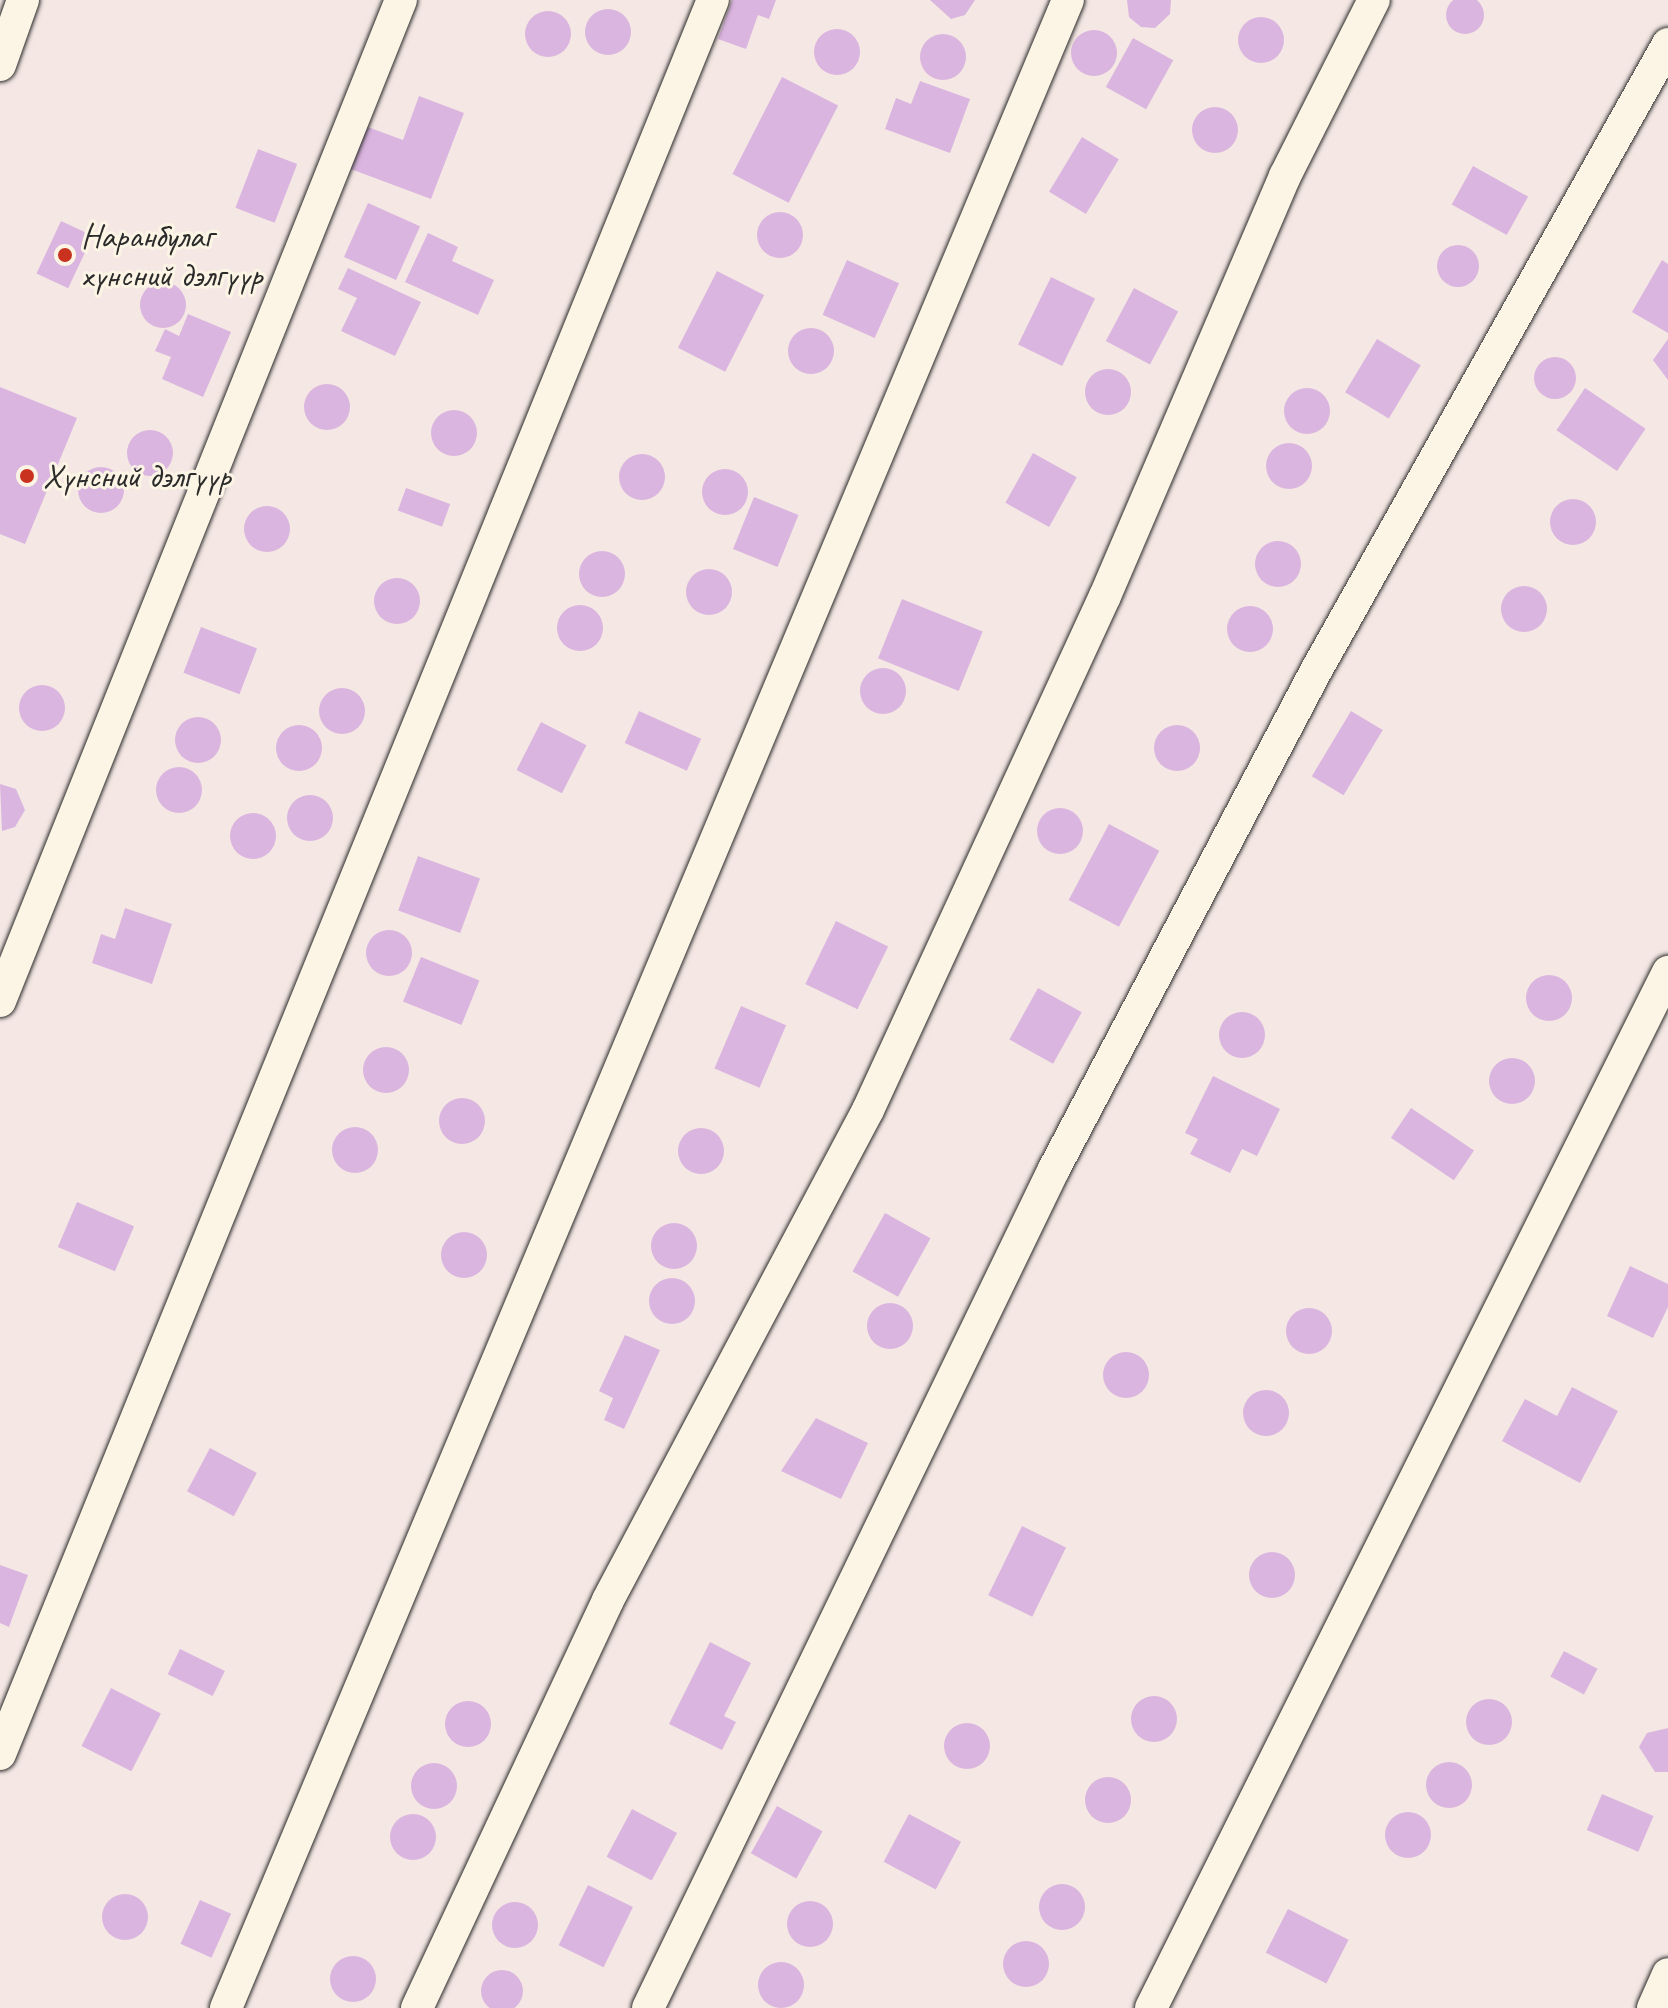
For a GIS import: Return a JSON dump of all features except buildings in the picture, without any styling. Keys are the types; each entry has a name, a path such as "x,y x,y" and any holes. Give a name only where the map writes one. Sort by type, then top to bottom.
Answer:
{"street":[{"path":"0,65 23,0"},
{"path":"0,1001 401,0"},
{"path":"0,1754 713,0"},
{"path":"226,2008 1068,0"},
{"path":"417,2008 608,1600 868,1110 1105,596 1285,176 1374,0"},
{"path":"648,2008 1054,1169 1317,669 1668,44"},
{"path":"1151,2008 1668,972"},
{"path":"1653,2008 1668,1974"}],"place":[{"name":"Наранбулаг хүнсний дэлгүүр","path":"65,255"},
{"name":"Хүнсний дэлгүүр","path":"27,476"}]}
